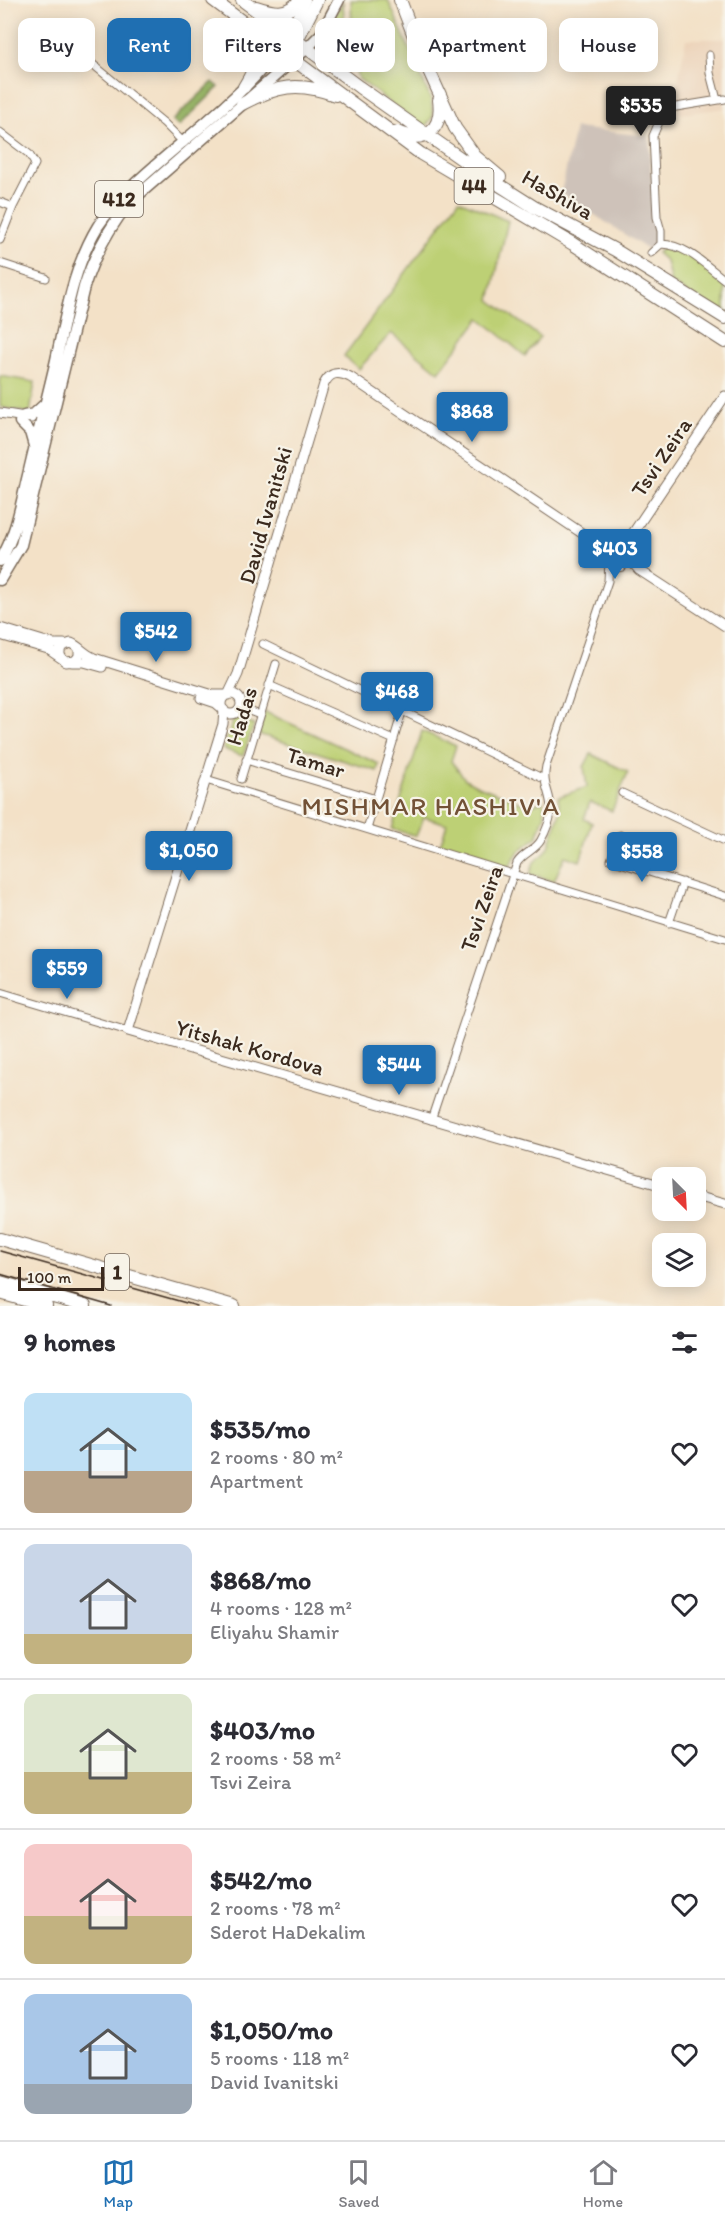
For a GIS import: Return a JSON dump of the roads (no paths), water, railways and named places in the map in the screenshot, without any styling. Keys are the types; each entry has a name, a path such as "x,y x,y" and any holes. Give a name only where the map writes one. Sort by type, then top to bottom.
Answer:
{"highway":[{"name":"44","path":"213,0 238,18"},
{"path":"244,2 280,13 290,10 300,0"},
{"path":"303,29 317,0"},
{"path":"398,0 437,91 460,137 475,156 494,173 573,227"},
{"name":"44","path":"244,2 265,18"},
{"path":"232,14 252,40 257,54 254,69 244,87"},
{"name":"HaShiva","path":"303,46 426,135 534,207 646,269 725,318"},
{"name":"HaShiva","path":"303,66 378,123 447,170 573,244 725,342"},
{"path":"242,104 272,90 296,86 323,91 349,101"},
{"path":"378,123 414,138 426,135 433,129 439,116 437,91"},
{"name":"1","path":"0,1239 234,1306"},
{"name":"1","path":"0,1282 85,1306"},
{"path":"4,1294 46,1306"}],"main road":[{"name":"412","path":"302,18 305,0"},
{"name":"412","path":"303,40 321,34 339,0"},
{"name":"412","path":"0,561 12,539 34,448 44,424 84,287 100,245 129,203 257,72"},
{"name":"412","path":"0,580 21,545 46,403 74,284 90,240 122,196 281,72"},
{"path":"34,448 30,432 22,419 34,414 46,403"}],"street":[{"path":"662,244 657,218 653,136 658,122 670,108 721,100 710,73 709,55"},
{"path":"95,66 164,123 186,145"},
{"path":"0,132 29,154 35,164 13,207 0,240"},
{"path":"0,202 13,207"},
{"path":"651,254 662,244 675,245 689,252 725,280"},
{"path":"0,263 46,278"},
{"name":"David Ivanitski","path":"238,674 222,702 232,708 238,674 324,384 330,375 337,373 350,377 598,544"},
{"name":"Tsvi Zeira","path":"622,551 725,396"},
{"path":"0,413 44,424"},
{"path":"0,419 22,419"},
{"path":"598,544 622,551 639,570 725,626"},
{"path":"598,544 613,566 639,570"},
{"path":"609,560 611,551 622,551"},
{"path":"621,566 626,561 622,551"},
{"name":"Tsvi Zeira","path":"431,1120 513,875 520,858 541,840 551,814 544,779 546,766 608,581 609,560"},
{"name":"Tsvi Zeira","path":"608,581 621,566"},
{"path":"0,628 53,644 71,643 94,658 213,695 236,695 229,716 223,724 128,1031"},
{"path":"0,635 48,649 66,662 92,664 260,715"},
{"path":"61,658 60,649 64,644"},
{"path":"263,644 544,779"},
{"path":"72,662 79,656 79,648"},
{"name":"Hadas","path":"241,778 276,664"},
{"path":"269,685 394,740"},
{"path":"367,829 402,712"},
{"name":"Tamar","path":"246,760 376,799"},
{"path":"206,780 725,939"},
{"path":"622,793 725,841"},
{"path":"620,835 611,860 725,896"},
{"path":"669,923 683,882"},
{"name":"Yitshak Kordova","path":"0,993 652,1183"},
{"path":"706,1199 725,1204"}],"railway":[{"path":"0,1251 197,1306"},
{"path":"0,1274 111,1306"}],"district":[{"name":"MISHMAR HASHIV'A","path":"431,806"}]}
